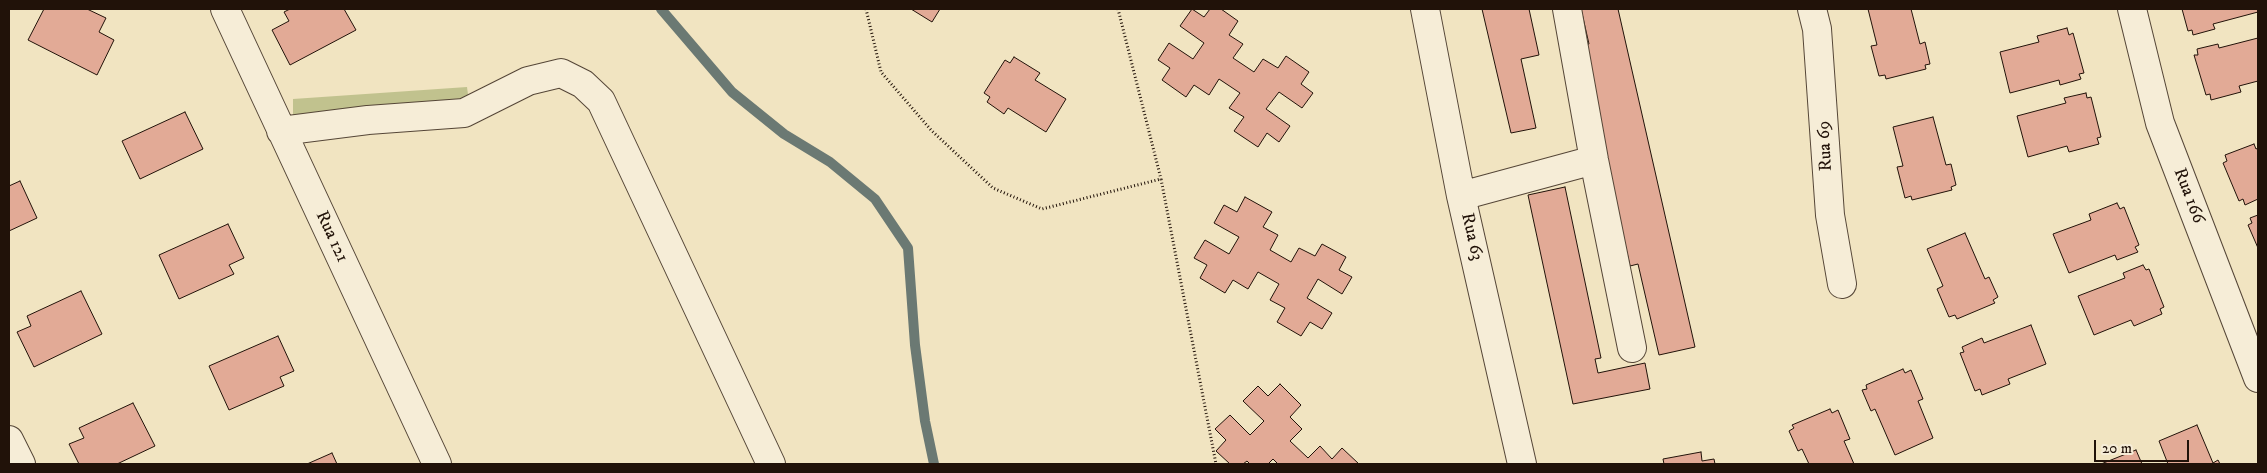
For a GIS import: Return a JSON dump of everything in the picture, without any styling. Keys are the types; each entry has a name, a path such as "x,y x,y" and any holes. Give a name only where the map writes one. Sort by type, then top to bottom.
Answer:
{"street":[{"name":"Rua 121","path":"225,9 437,464"},
{"name":"Rua 63","path":"1425,9 1461,196 1522,464"},
{"path":"1567,9 1594,160 1632,348"},
{"name":"Rua 69","path":"1812,9 1818,38 1830,216 1842,284"},
{"name":"Rua 166","path":"2132,9 2160,123 2258,378"},
{"path":"281,131 368,120 464,113 528,81 561,73 583,84 601,101 771,464"},
{"path":"1461,196 1594,160"},
{"path":"9,440 21,464"}],"path":[{"path":"866,9 881,72 931,130 993,188 1042,210 1161,179"},
{"path":"1118,9 1161,179 1216,464"}],"green space":[{"path":"467,87 469,102 293,115 293,99"}],"building":[{"path":"44,9 87,9 106,18 99,32 114,40 97,75 28,40"},
{"path":"290,9 344,9 356,30 290,65 272,30 289,21 284,12"},
{"path":"911,9 940,9 932,22"},
{"path":"1192,9 1204,17 1210,9 1221,9 1238,21 1229,35 1243,44 1233,58 1254,72 1263,59 1278,68 1286,56 1309,72 1301,84 1313,93 1302,108 1279,92 1266,109 1290,126 1279,142 1267,133 1258,147 1234,131 1244,117 1229,108 1240,93 1219,79 1209,95 1194,85 1186,97 1162,80 1170,68 1158,60 1169,43 1193,59 1204,43 1180,26"},
{"path":"1482,9 1529,9 1539,55 1521,59 1536,128 1511,133"},
{"path":"1581,9 1618,9 1695,347 1659,355 1638,264 1630,266 1580,46 1589,44"},
{"path":"1868,9 1911,9 1920,44 1925,42 1930,64 1925,65 1926,69 1886,79 1885,75 1879,76 1871,46 1877,45"},
{"path":"2182,9 2258,9 2258,12 2213,24 2215,29 2193,35 2192,30 2188,31"},
{"path":"2067,28 2069,35 2073,33 2084,73 2079,74 2081,79 2060,85 2059,80 2010,93 2000,52 2039,42 2037,36"},
{"path":"2258,38 2258,81 2239,86 2241,92 2211,100 2210,94 2206,95 2194,55 2198,55 2197,49 2218,44 2219,48"},
{"path":"1014,57 1040,73 1035,80 1066,99 1046,132 1008,108 1004,114 987,102 990,97 984,93 1005,60 1010,63"},
{"path":"2086,93 2087,98 2091,97 2101,137 2097,138 2099,144 2069,152 2067,146 2028,157 2017,116 2066,103 2064,98"},
{"path":"185,112 203,149 140,179 122,141"},
{"path":"1933,117 1946,165 1951,164 1956,185 1951,187 1952,190 1912,200 1911,196 1905,198 1897,167 1903,166 1893,127"},
{"path":"2254,144 2256,149 2258,148 2258,199 2245,205 2243,199 2239,201 2223,163 2227,161 2225,155"},
{"path":"20,181 37,218 9,231 9,186"},
{"path":"1565,187 1601,358 1595,359 1598,373 1645,363 1650,389 1573,404 1528,195"},
{"path":"1245,197 1272,212 1263,227 1278,235 1270,250 1291,262 1299,248 1315,256 1322,244 1346,257 1339,270 1352,277 1342,294 1318,279 1307,298 1332,313 1322,329 1310,322 1301,336 1277,322 1285,308 1270,300 1279,284 1258,272 1248,289 1233,280 1225,293 1200,278 1207,265 1194,258 1205,240 1229,254 1239,237 1214,223 1224,205 1237,212"},
{"path":"2117,203 2120,209 2124,207 2139,245 2135,247 2138,252 2117,260 2115,255 2069,273 2053,234 2091,220 2089,214"},
{"path":"2258,215 2258,248 2248,225 2252,223 2250,218"},
{"path":"228,224 244,258 229,265 234,274 179,299 159,255"},
{"path":"1965,233 1985,279 1989,277 1998,297 1993,300 1995,303 1957,319 1955,315 1949,317 1937,289 1943,286 1927,249"},
{"path":"2143,265 2146,270 2149,269 2164,307 2160,309 2162,314 2134,326 2131,320 2094,335 2078,296 2125,278 2123,273"},
{"path":"81,291 102,334 34,367 17,332 31,326 27,316"},
{"path":"2031,325 2046,364 2008,379 2010,384 1982,395 1980,389 1975,391 1960,353 1964,352 1962,347 1982,338 1984,343"},
{"path":"278,336 294,371 280,377 284,386 229,410 209,366"},
{"path":"1903,369 1905,373 1911,370 1923,399 1918,401 1933,438 1895,455 1875,409 1871,411 1862,390 1867,389 1866,385"},
{"path":"1280,384 1301,405 1290,417 1302,429 1290,441 1308,458 1320,446 1332,459 1342,448 1359,464 1278,464 1273,459 1268,464 1250,464 1247,461 1243,464 1230,464 1216,451 1226,440 1215,429 1230,415 1250,435 1264,421 1243,401 1258,386 1268,396"},
{"path":"133,403 155,446 117,464 79,464 69,444 84,438 79,428"},
{"path":"1830,409 1832,413 1838,410 1850,439 1844,441 1854,464 1809,464 1802,449 1798,451 1789,431 1794,428 1792,425"},
{"path":"2197,425 2213,463 2218,460 2220,464 2168,464 2159,441"},
{"path":"2136,450 2142,464 2101,464"},
{"path":"1701,452 1702,461 1714,459 1715,464 1664,464 1663,459"},
{"path":"332,453 337,464 307,464"}],"waterway":[{"path":"661,9 732,92 784,134 830,162 875,199 908,248 915,345 925,421 934,464"}]}
